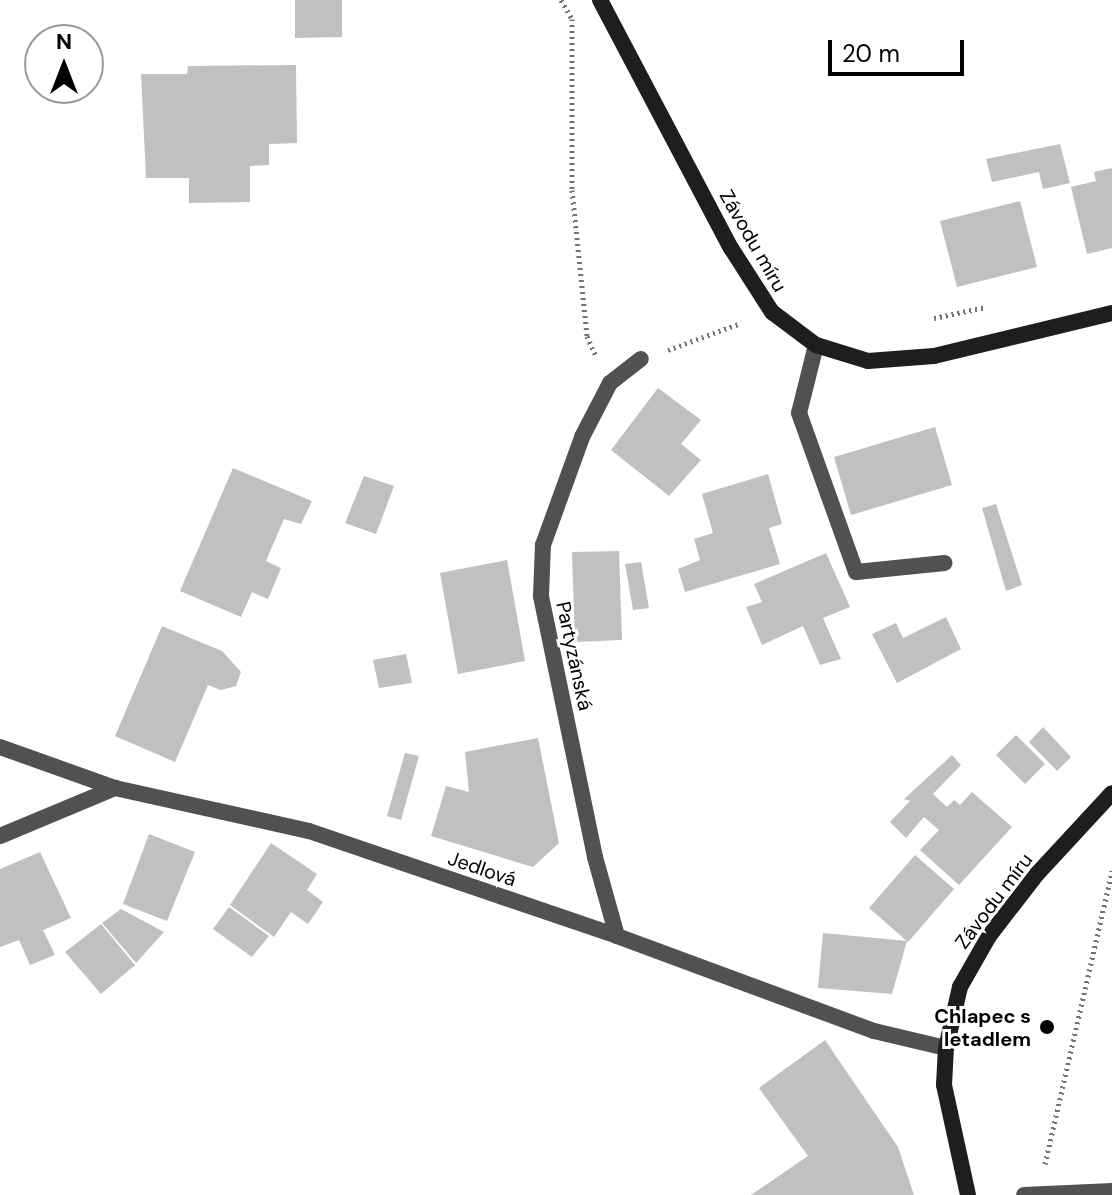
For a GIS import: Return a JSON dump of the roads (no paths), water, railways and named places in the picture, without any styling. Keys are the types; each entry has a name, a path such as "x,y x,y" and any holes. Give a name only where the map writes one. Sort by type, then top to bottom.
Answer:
{"main road":[{"name":"Závodu míru","path":"600,0 731,248 772,312 816,345 868,361 934,356 1112,313"},
{"name":"Závodu míru","path":"968,1195 947,1114 946,1048 971,963 1037,874 1112,793"}],"street":[{"path":"816,345 799,413 856,572 945,563"},
{"name":"Partyzánská","path":"617,936 595,857 541,596 543,545 555,502 610,383 641,359"},
{"name":"Jedlová","path":"0,747 115,788 309,831 617,936 874,1031 946,1048"},
{"path":"0,836 115,788"},
{"path":"1024,1195 1112,1191"}],"place":[{"name":"Chlapec s letadlem","path":"1047,1027"}]}
